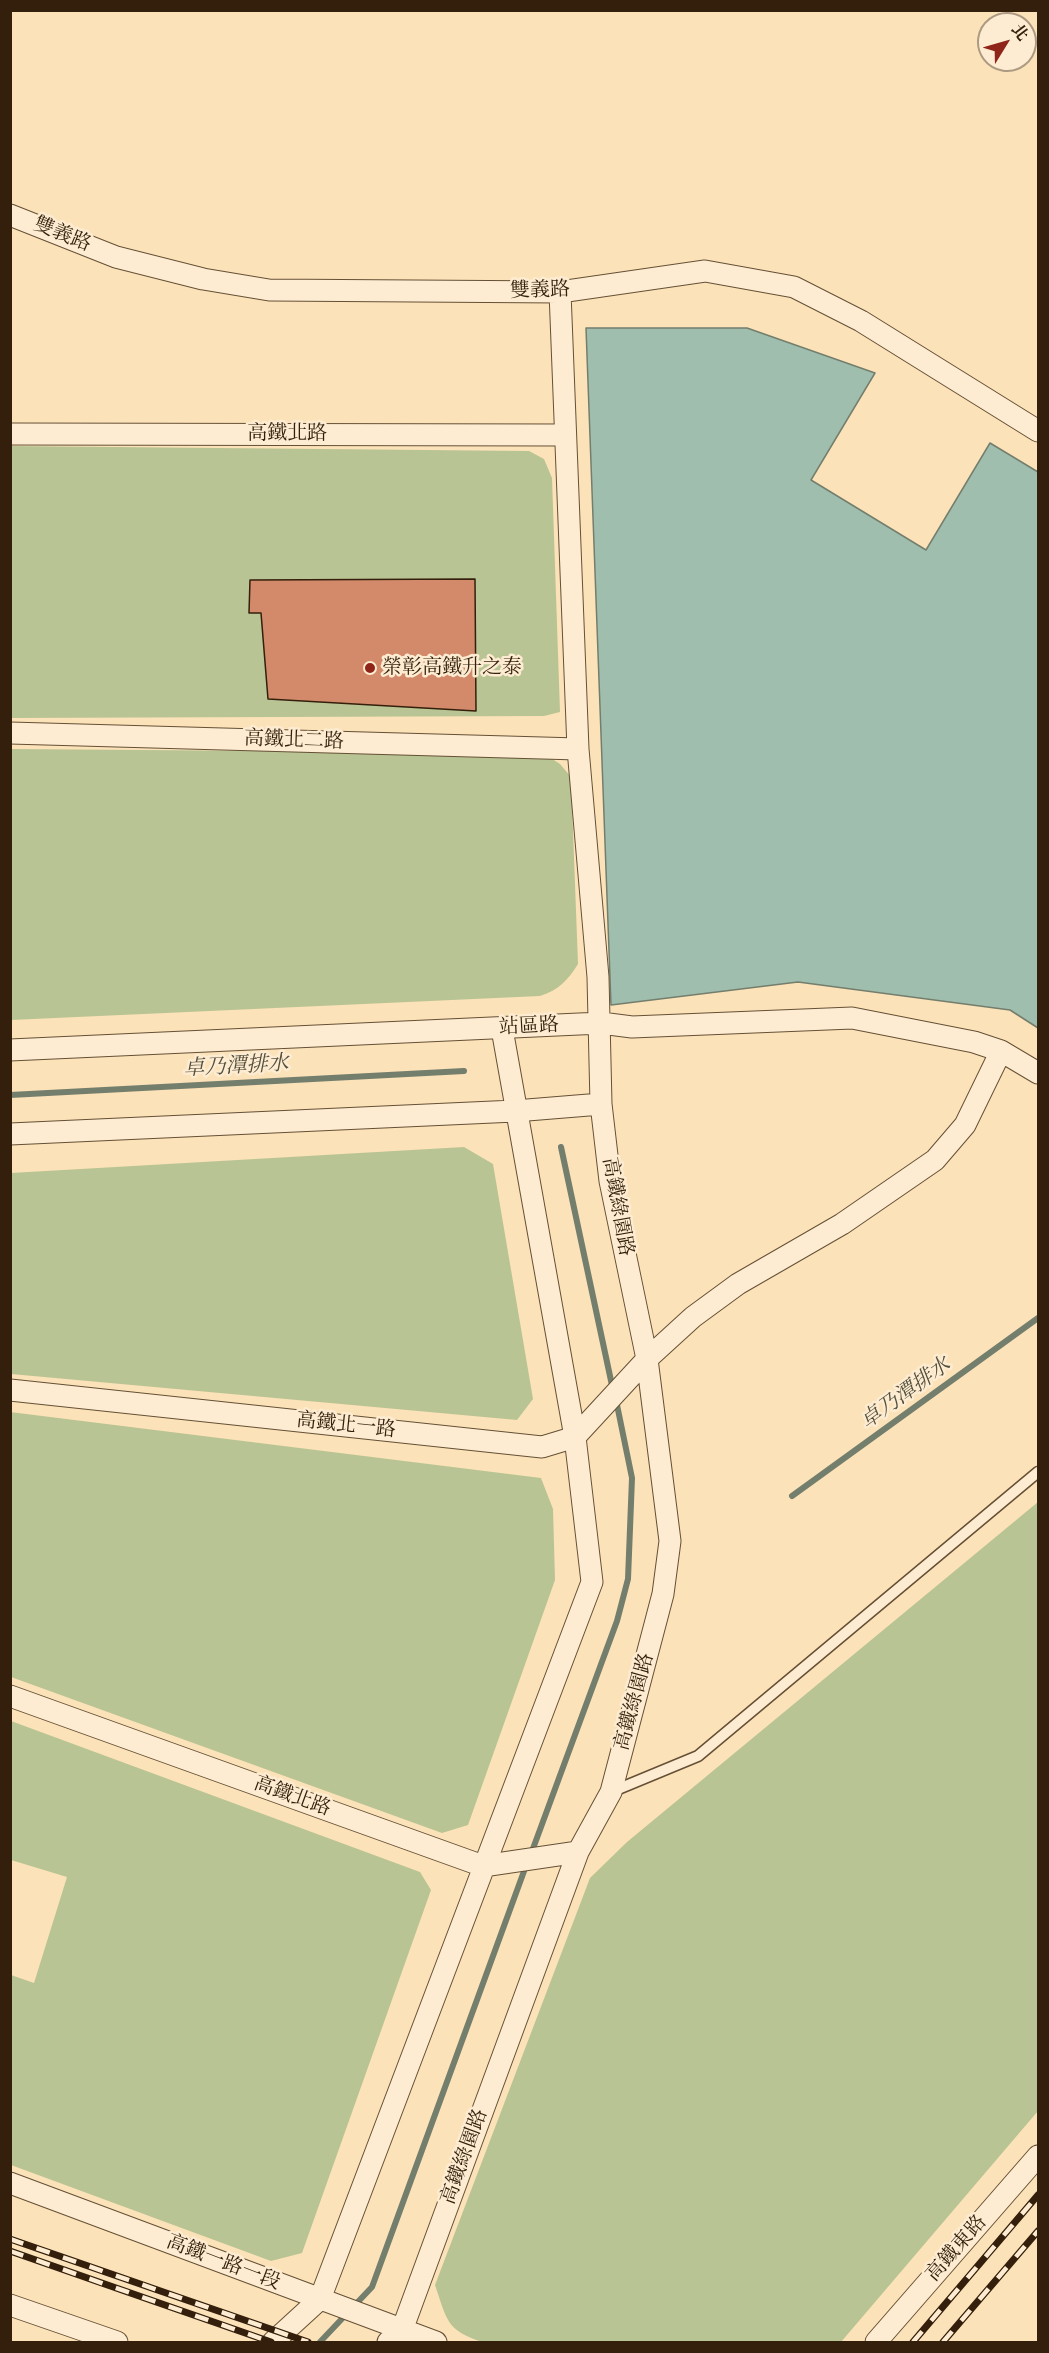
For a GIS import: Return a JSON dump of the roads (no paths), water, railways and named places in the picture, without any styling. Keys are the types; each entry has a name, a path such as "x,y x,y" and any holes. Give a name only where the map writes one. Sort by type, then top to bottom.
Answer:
{"street":[{"name":"雙義路","path":"10,215 116,257 203,279 269,290 560,292 705,272 794,286 861,321 1038,431"},
{"name":"高鐵綠園路","path":"395,2336 578,1852 611,1792 663,1594 670,1541 647,1359 610,1181 602,1104 601,1023 579,749 564,435 560,292"},
{"name":"高鐵北路","path":"10,434 564,435"},
{"name":"高鐵北二路","path":"10,733 579,749"},
{"name":"站區路","path":"10,1050 601,1023 632,1027 852,1018 974,1042 1001,1051 1038,1073"},
{"path":"273,2343 320,2299 592,1582 575,1437 515,1112 502,1029"},
{"path":"575,1437 647,1359 693,1317 738,1284 842,1224 935,1160 965,1125 1001,1051"},
{"path":"10,1134 515,1112 602,1104"},
{"name":"高鐵北一路","path":"10,1390 542,1447 575,1437"},
{"name":"高鐵北路","path":"10,1696 483,1866 578,1852"},
{"name":"高鐵東路","path":"876,2343 1038,2156"},
{"name":"高鐵一路一段","path":"10,2183 320,2299 395,2336 436,2343"},
{"path":"10,2305 117,2343"}],"lane":[{"path":"611,1792 698,1756 1038,1472"}],"waterway":[{"name":"卓乃潭排水","path":"10,1095 464,1071"},
{"path":"561,1147 613,1390"},
{"name":"卓乃潭排水","path":"792,1496 1038,1318"},
{"path":"531,1854 617,1621 628,1579 632,1478 616,1400"},
{"path":"320,2342 372,2287 527,1863"}],"railway":[{"path":"913,2342 1038,2195"},
{"path":"943,2342 1038,2231"},
{"path":"10,2239 308,2342"},
{"path":"10,2251 271,2342"}],"place":[{"name":"榮彰高鐵升之泰","path":"370,668"}]}
